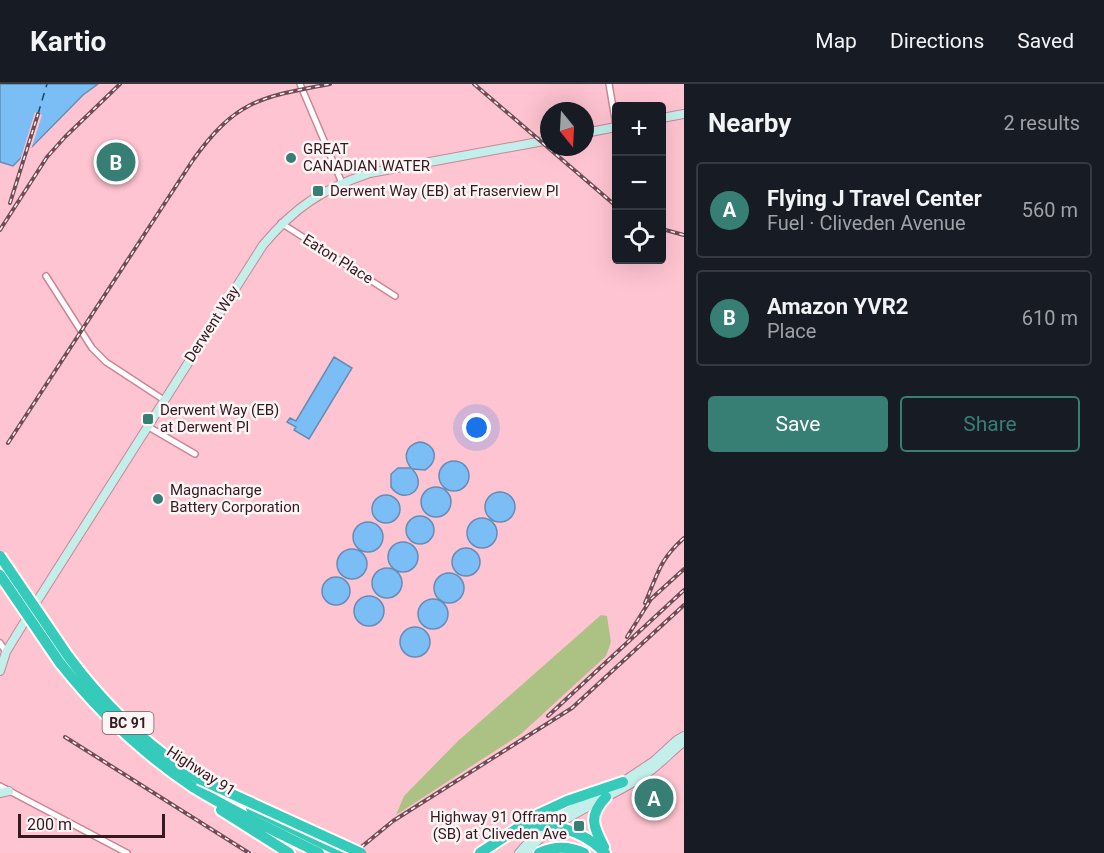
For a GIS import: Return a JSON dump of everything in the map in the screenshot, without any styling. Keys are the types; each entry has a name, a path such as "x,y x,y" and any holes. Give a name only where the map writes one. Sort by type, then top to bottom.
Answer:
{"highway":[{"name":"BC 91","path":"0,556 64,659"},
{"name":"BC 91","path":"0,575 64,659"},
{"name":"Highway 91","path":"64,659 95,704 149,754 242,814 319,853"},
{"path":"480,853 539,814 557,805 623,782"},
{"name":"BC 91","path":"196,783 342,853"},
{"path":"196,783 220,810 289,853"},
{"path":"196,783 361,853"},
{"path":"606,797 597,806 593,819 606,853"},
{"path":"490,853 534,825 550,826 583,836 606,853"},
{"path":"539,853 559,847 584,853"}],"street":[{"path":"300,84 342,183"},
{"path":"609,84 612,102"},
{"path":"666,117 684,114"},
{"path":"594,131 612,127"},
{"name":"Derwent Way","path":"0,672 6,652 147,426 263,245 281,224 307,202 342,183 372,173 540,142"},
{"name":"Eaton Place","path":"281,224 395,296"},
{"path":"46,276 92,348 106,362 164,400"},
{"path":"147,426 195,454"},
{"path":"0,643 6,652"},
{"path":"526,853 550,826 576,806 623,782 684,737"},
{"path":"519,853 535,835 643,776 681,744 684,737"},
{"path":"0,786 127,853"},
{"path":"0,793 9,791"}],"green space":[{"path":"601,615 607,616 611,642 606,656 521,734 396,815 404,796 458,741"}],"water":[{"path":"0,84 98,84 83,95 13,166 0,162"},
{"path":"334,357 352,368 309,439 294,430 296,427 287,422 290,418 296,421"},
{"path":"419,442 425,443 432,449 433,462 425,470 412,469 418,482 414,492 409,495 397,493 391,487 391,474 398,468 411,468 406,456 408,449"},
{"path":"454,461 460,462 468,470 468,482 460,490 454,491 448,490 440,482 439,476 440,470 448,462"},
{"path":"436,487 446,492 451,502 446,512 436,517 426,512 421,502 426,492"},
{"path":"500,492 506,493 514,501 514,513 506,521 500,522 494,521 486,513 485,507 486,501 494,493"},
{"path":"386,495 396,499 400,509 396,519 386,523 376,519 372,509 376,499"},
{"path":"420,516 430,520 434,530 430,540 420,544 410,540 406,530 410,520"},
{"path":"482,518 492,523 497,533 492,543 482,548 472,543 467,533 472,523"},
{"path":"368,522 374,523 382,531 382,543 374,551 368,552 362,551 354,543 353,537 354,531 362,523"},
{"path":"403,542 409,543 417,551 417,563 409,571 403,572 397,571 389,563 388,557 389,551 397,543"},
{"path":"466,548 476,552 480,562 476,572 466,576 456,572 452,562 456,552"},
{"path":"352,549 362,554 367,564 362,574 352,579 342,574 337,564 342,554"},
{"path":"387,568 398,572 402,583 398,594 387,598 376,594 372,583 376,572"},
{"path":"449,573 455,574 463,582 463,594 455,602 449,603 443,602 435,594 434,588 435,582 443,574"},
{"path":"336,577 346,581 350,591 346,601 336,605 326,601 322,591 326,581"},
{"path":"369,596 375,597 383,605 383,617 375,625 369,626 363,625 355,617 354,611 355,605 363,597"},
{"path":"433,599 444,603 448,614 444,625 433,629 422,625 418,614 422,603"},
{"path":"415,627 421,628 429,636 429,648 421,656 415,657 409,656 401,648 400,642 401,636 409,628"}],"pier":[{"path":"35,112 42,115 30,153 19,164"}],"ferry route":[{"path":"38,114 47,84"}],"railway":[{"path":"0,230 47,157 120,84"},
{"path":"8,443 208,140 237,113 252,104 286,93 330,84"},
{"path":"474,84 612,203"},
{"path":"10,203 38,114"},
{"path":"666,230 684,235"},
{"path":"645,603 664,561 684,538"},
{"path":"627,637 651,599 684,569"},
{"path":"548,716 684,590"},
{"path":"354,853 393,821 572,708 684,605"},
{"path":"65,737 249,853"}],"place":[{"name":"GREAT CANADIAN WATER","path":"291,158"},
{"name":"Amazon YVR2","path":"116,162"},
{"name":"Derwent Way (EB) at Fraserview Pl","path":"318,191"},
{"name":"Derwent Way (EB) at Derwent Pl","path":"148,419"},
{"name":"Magnacharge Battery Corporation","path":"158,499"},
{"name":"Flying J Travel Center","path":"654,798"},
{"name":"Highway 91 Offramp (SB) at Cliveden Ave","path":"579,826"}]}
